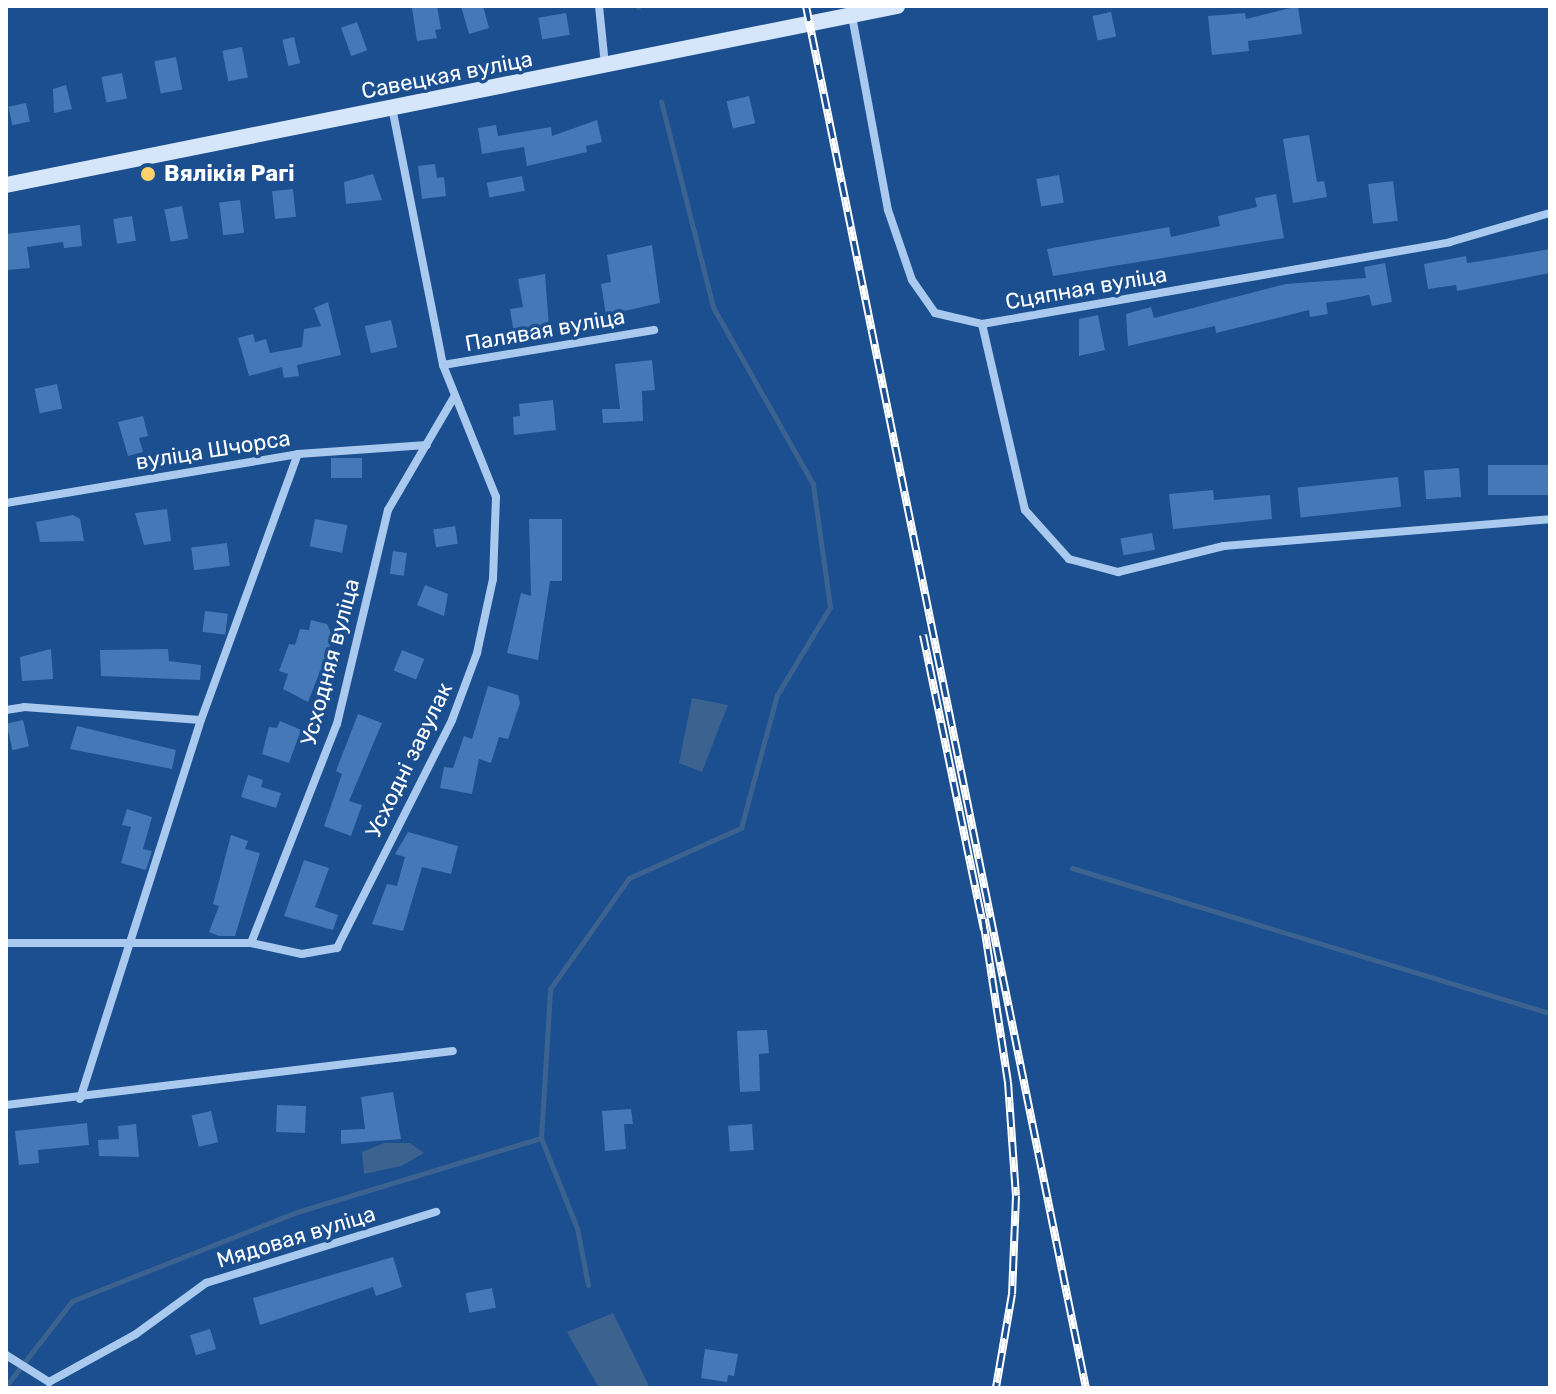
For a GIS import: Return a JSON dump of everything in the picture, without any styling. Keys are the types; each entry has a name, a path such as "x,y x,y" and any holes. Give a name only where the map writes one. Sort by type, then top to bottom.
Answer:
{"main road":[{"name":"Савецкая вуліца","path":"6,185 892,6"}],"street":[{"path":"599,6 605,66"},
{"name":"Сцяпная вуліца","path":"852,15 888,210 912,280 935,313 982,324 1450,242 1550,213"},
{"name":"Усходні завулак","path":"251,943 302,954 337,948 452,720 481,638 493,579 496,497 443,365 392,108"},
{"path":"982,324 1025,510 1069,559 1118,572 1224,546 1550,519"},
{"name":"Палявая вуліца","path":"443,365 654,330"},
{"name":"Усходняя вуліца","path":"251,943 337,724 388,510 454,397"},
{"name":"вуліца Шчорса","path":"6,503 298,454 427,445"},
{"path":"80,1099 133,945 201,720 298,454"},
{"path":"6,710 24,707 201,720"},
{"path":"6,943 251,943"},
{"path":"6,1105 80,1099 453,1051"},
{"name":"Мядовая вуліца","path":"49,1385 136,1334 206,1283 436,1212"},
{"path":"7,1355 49,1385"}],"water":[{"path":"692,698 728,705 702,772 679,763"},
{"path":"384,1143 410,1143 424,1153 401,1166 364,1174 362,1152"},
{"path":"613,1313 650,1388 599,1388 567,1332"}],"building":[{"path":"437,6 441,29 435,30 437,38 417,41 412,8"},
{"path":"461,6 483,6 489,28 469,34"},
{"path":"1298,6 1302,34 1248,41 1249,51 1212,55 1208,16 1245,13 1246,19"},
{"path":"1111,12 1116,36 1098,40 1092,16"},
{"path":"566,13 570,35 542,40 538,18"},
{"path":"357,22 367,50 351,56 341,28"},
{"path":"294,37 300,63 288,66 282,40"},
{"path":"242,47 248,77 228,81 222,51"},
{"path":"176,57 182,89 161,94 154,61"},
{"path":"122,73 127,99 106,103 101,77"},
{"path":"66,85 72,109 54,113 53,89"},
{"path":"749,96 755,123 733,128 727,101"},
{"path":"26,103 30,122 12,125 8,107"},
{"path":"597,120 602,142 586,146 587,152 527,166 524,147 482,154 478,128 496,125 498,136 551,127 552,136"},
{"path":"1309,135 1317,182 1324,181 1327,197 1293,203 1283,139"},
{"path":"435,164 437,178 444,177 446,196 422,199 418,166"},
{"path":"373,174 382,200 346,204 344,182"},
{"path":"1059,175 1064,203 1041,207 1036,179"},
{"path":"522,176 525,191 490,198 487,183"},
{"path":"1393,181 1398,221 1373,224 1368,184"},
{"path":"293,189 296,217 275,219 272,191"},
{"path":"1276,194 1284,238 1053,276 1047,249 1169,227 1171,237 1220,226 1218,216 1257,207 1255,198"},
{"path":"240,200 244,233 223,235 219,203"},
{"path":"182,206 188,238 171,242 164,209"},
{"path":"132,216 136,241 117,244 113,219"},
{"path":"80,225 82,246 64,248 63,242 27,247 30,268 6,270 6,234"},
{"path":"652,245 660,303 606,315 601,284 611,282 607,255"},
{"path":"1550,249 1550,273 1457,291 1456,285 1428,289 1424,264 1466,256 1467,263"},
{"path":"1385,263 1392,302 1372,306 1369,295 1326,303 1328,314 1310,317 1309,310 1216,333 1215,326 1128,346 1126,314 1151,307 1154,318 1286,284 1366,278 1364,267"},
{"path":"545,274 549,327 514,334 510,309 523,307 518,279"},
{"path":"328,302 341,355 297,365 299,376 284,378 282,367 249,376 238,338 253,334 255,342 266,339 270,353 302,347 304,329 321,326 314,308"},
{"path":"1098,315 1105,350 1079,356 1079,319"},
{"path":"391,320 397,347 371,353 365,326"},
{"path":"652,360 655,390 642,391 643,421 603,423 602,409 620,409 615,364"},
{"path":"57,384 62,408 40,413 35,389"},
{"path":"553,400 556,430 514,435 513,417 520,416 519,404"},
{"path":"143,416 148,436 139,438 143,452 128,456 118,422"},
{"path":"331,458 362,458 362,478 331,478"},
{"path":"1488,465 1550,465 1550,495 1488,495"},
{"path":"1459,468 1461,497 1426,499 1424,470"},
{"path":"1398,477 1401,507 1301,517 1298,488"},
{"path":"1213,490 1214,500 1270,495 1272,519 1173,529 1169,494"},
{"path":"167,509 171,541 144,545 135,513"},
{"path":"73,515 80,519 84,541 40,542 36,522"},
{"path":"315,519 347,525 342,553 310,546"},
{"path":"529,519 562,519 562,581 550,581 538,660 507,653 521,593 531,596"},
{"path":"455,526 458,544 436,547 433,529"},
{"path":"1152,533 1155,550 1123,555 1120,539"},
{"path":"227,543 230,566 194,570 191,547"},
{"path":"393,551 407,553 404,576 390,574"},
{"path":"425,585 448,594 444,616 417,605"},
{"path":"205,611 228,614 225,635 202,632"},
{"path":"311,620 327,624 333,638 308,702 283,689 288,674 279,671 289,644 295,645 300,629 309,630"},
{"path":"51,649 53,679 22,681 20,657"},
{"path":"168,649 169,661 201,665 200,680 101,676 100,650"},
{"path":"402,650 424,659 416,679 394,670"},
{"path":"488,686 518,695 520,703 508,739 499,737 491,763 479,759 472,794 440,788 444,767 453,768 464,736 472,739"},
{"path":"358,714 382,723 349,801 362,805 351,836 324,826 342,774 336,771"},
{"path":"23,720 29,746 13,750 6,724"},
{"path":"280,721 301,730 289,763 262,754 269,727 277,728"},
{"path":"77,726 176,750 172,769 70,749"},
{"path":"248,775 263,780 261,787 281,793 276,808 241,797"},
{"path":"127,809 152,817 143,849 152,851 146,870 121,863 131,827 122,825"},
{"path":"408,832 458,846 451,874 422,867 403,931 372,924 387,884 397,886 405,857 395,854"},
{"path":"231,835 248,841 245,849 260,853 235,936 219,936 209,932 219,906 213,904"},
{"path":"304,860 329,868 315,907 338,915 333,930 284,916"},
{"path":"767,1030 769,1053 759,1054 760,1091 740,1092 737,1031"},
{"path":"393,1092 401,1139 341,1144 341,1130 365,1129 361,1097"},
{"path":"277,1105 306,1106 305,1133 276,1132"},
{"path":"631,1109 633,1124 624,1124 626,1149 605,1151 602,1111"},
{"path":"211,1111 218,1142 199,1147 192,1115"},
{"path":"87,1123 89,1145 38,1150 39,1163 19,1165 15,1131"},
{"path":"136,1124 139,1157 99,1156 98,1140 119,1139 118,1126"},
{"path":"752,1124 754,1150 730,1152 728,1126"},
{"path":"393,1257 402,1287 376,1296 373,1287 260,1325 253,1298"},
{"path":"492,1288 496,1308 469,1313 465,1293"},
{"path":"210,1329 216,1349 196,1355 190,1335"},
{"path":"705,1349 738,1354 734,1376 728,1375 727,1382 701,1378"}],"waterway":[{"path":"588,1285 577,1228 541,1138 550,989 629,878 741,828 777,695 830,607 813,484 713,307 661,101"},
{"path":"1072,868 1550,1013"},
{"path":"6,1386 72,1301 297,1212 541,1138"}],"railway":[{"path":"806,6 1086,1388"},
{"path":"923,635 984,930"},
{"path":"983,919 1008,1082 1016,1196 1012,1294 996,1388"}],"place":[{"name":"Вялікія Рагі","path":"148,174"}]}
